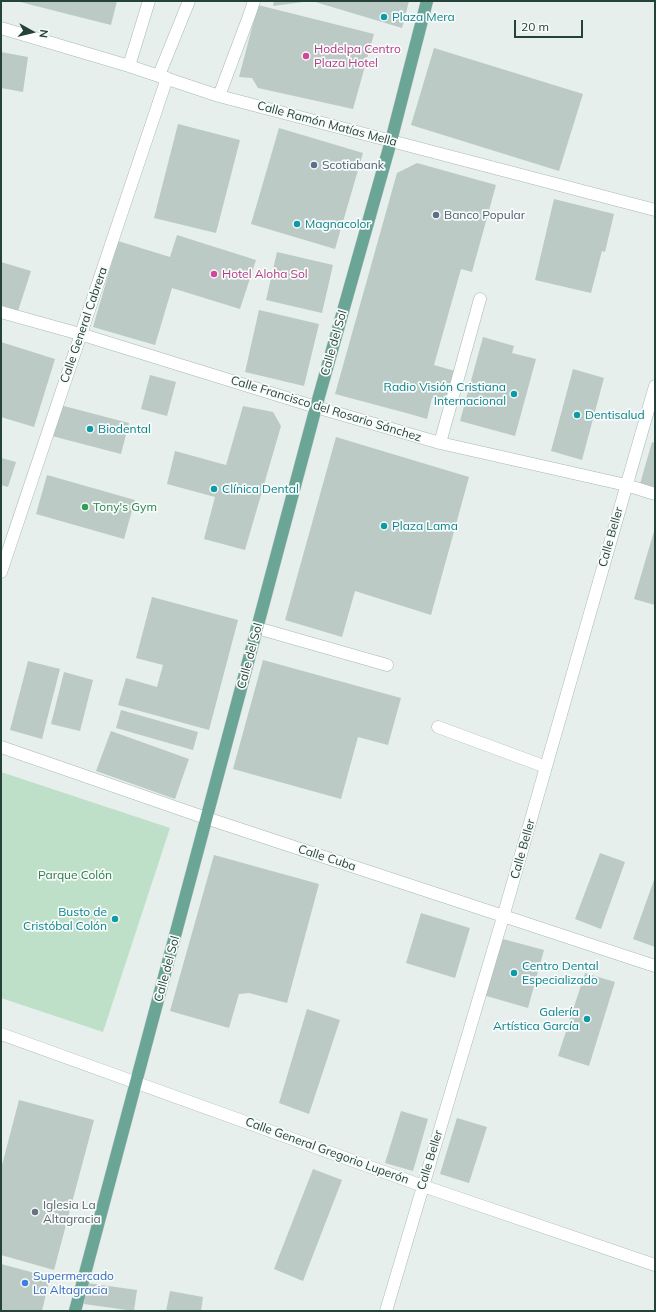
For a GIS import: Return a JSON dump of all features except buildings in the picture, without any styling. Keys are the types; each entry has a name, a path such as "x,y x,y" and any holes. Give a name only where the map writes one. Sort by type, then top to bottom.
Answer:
{"main road":[{"name":"Calle del Sol","path":"75,1311 316,407 391,141 427,1"}],"street":[{"path":"129,66 149,1"},
{"name":"Calle General Cabrera","path":"2,567 189,1"},
{"path":"219,96 254,1"},
{"name":"Calle Ramón Matías Mella","path":"1,28 129,66 219,96 655,210"},
{"path":"440,443 480,299"},
{"name":"Calle Francisco del Rosario Sánchez","path":"1,312 80,334 316,407 440,443 655,494"},
{"name":"Calle Beller","path":"386,1311 503,917 655,386"},
{"path":"257,628 387,664"},
{"path":"438,727 546,767"},
{"name":"Calle Cuba","path":"1,747 206,818 655,966"},
{"name":"Calle General Gregorio Luperón","path":"1,1034 423,1186 655,1265"}],"green space":[{"name":"Parque Colón","path":"1,772 170,828 103,1032 1,998"}],"place":[{"name":"Plaza Mera","path":"384,17"},
{"name":"Hodelpa Centro Plaza Hotel","path":"306,56"},
{"name":"Scotiabank","path":"314,165"},
{"name":"Banco Popular","path":"436,215"},
{"name":"Magnacolor","path":"297,224"},
{"name":"Hotel Aloha Sol","path":"214,274"},
{"name":"Radio Visión Cristiana Internacional","path":"514,394"},
{"name":"Dentisalud","path":"577,415"},
{"name":"Biodental","path":"90,429"},
{"name":"Clínica Dental","path":"214,489"},
{"name":"Tony's Gym","path":"85,507"},
{"name":"Plaza Lama","path":"384,526"},
{"name":"Busto de Cristóbal Colón","path":"115,919"},
{"name":"Centro Dental Especializado","path":"514,973"},
{"name":"Galería Artística García","path":"587,1019"},
{"name":"Iglesia La Altagracia","path":"35,1212"},
{"name":"Supermercado La Altagracia","path":"25,1283"}]}
